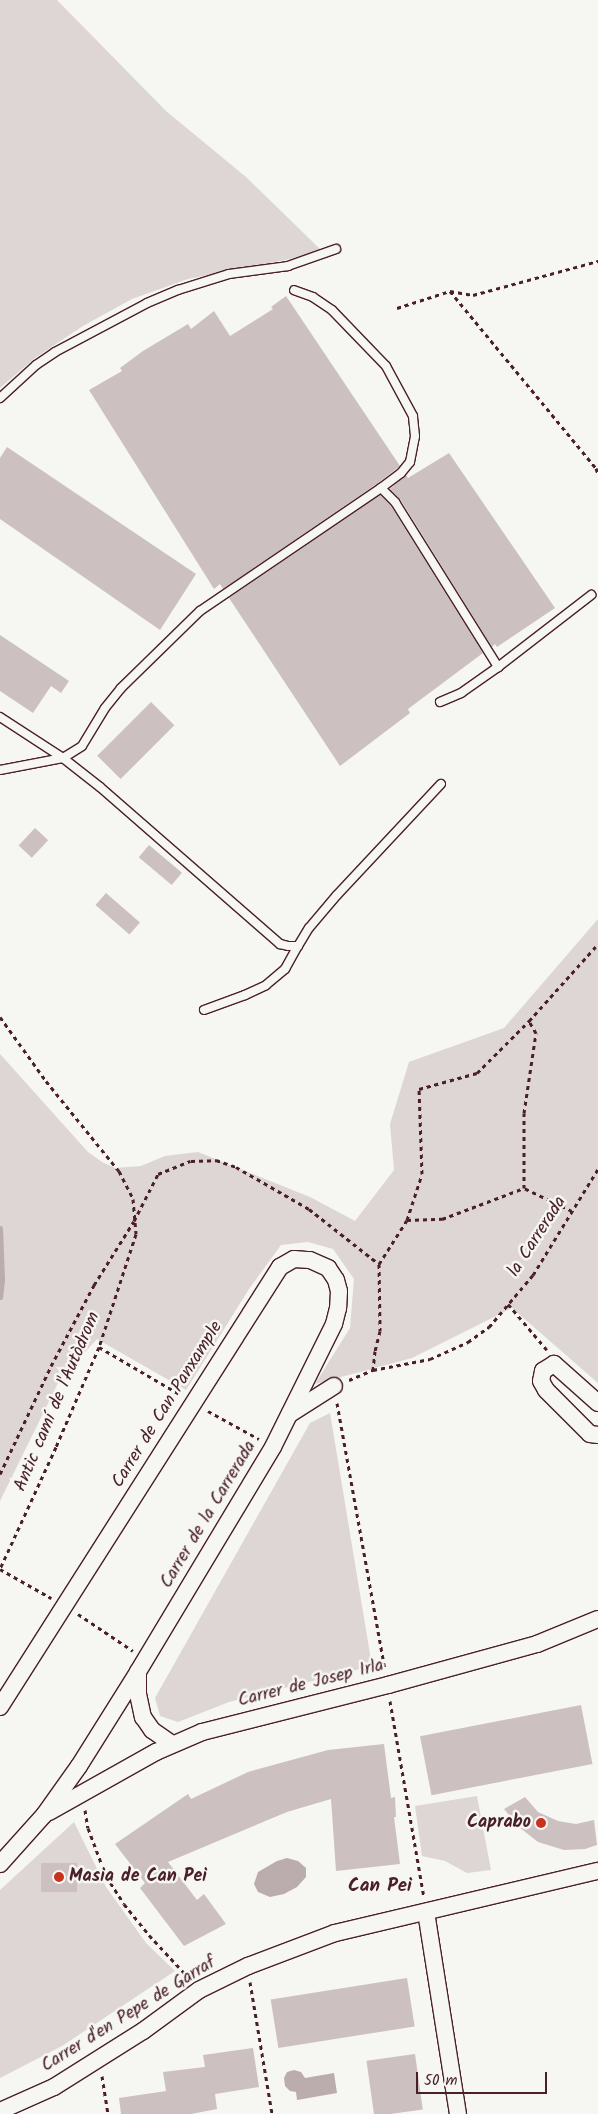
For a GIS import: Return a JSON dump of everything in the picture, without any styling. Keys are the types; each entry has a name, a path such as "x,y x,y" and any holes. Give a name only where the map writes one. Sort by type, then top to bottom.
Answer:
{"street":[{"name":"Carrer de Can Panxample","path":"0,1707 280,1267 294,1259 310,1260 328,1268 336,1280 339,1291 338,1308 334,1324 308,1374"},
{"path":"598,1403 554,1364 544,1372 541,1381 546,1390 590,1434 598,1435"},
{"name":"Carrer de la Carrerada","path":"44,1815 79,1766 138,1672 273,1447 308,1374"},
{"path":"288,1415 334,1386"},
{"name":"Carrer de Josep Irla","path":"44,1815 172,1744 202,1732 388,1685 537,1644 598,1619"},
{"path":"138,1672 138,1694 143,1717 152,1730 172,1744"},
{"path":"0,1864 44,1815"},
{"name":"Carrer d'en Pepe de Garraf","path":"0,2111 54,2087 99,2059 200,1990 248,1966 335,1933 598,1871"},
{"path":"426,1912 458,2114"}],"lane":[{"path":"0,398 36,365 55,352 147,303 178,290 229,274 288,266 336,249"},
{"path":"0,770 63,758 82,746 105,708 121,688 200,611 381,488 401,473 410,462 415,436 413,416 386,366 368,345 332,310 313,297 294,290"},
{"path":"381,488 395,502 498,667"},
{"path":"440,702 461,693 498,667 591,595"},
{"path":"0,717 63,758 100,787 280,944 298,946"},
{"path":"204,1010 266,985 285,969 309,928 441,784"}],"path":[{"path":"397,308 450,291 473,295 598,261"},
{"path":"450,291 596,468 598,474"},
{"path":"373,1370 375,1350 380,1331 380,1264 407,1220 422,1174 419,1089 478,1073 529,1021 598,944"},
{"name":"Antic camí de l'Autòdrom","path":"0,1017 46,1082 119,1171 133,1198 136,1234 99,1347 56,1448 0,1569"},
{"path":"524,1188 524,1113 536,1033 529,1021"},
{"path":"0,1474 51,1366 94,1285 134,1221 158,1174 191,1161 216,1160 236,1167 309,1208 380,1264"},
{"name":"la Carrerada","path":"334,1386 373,1370 430,1359 468,1342 489,1326 533,1275 598,1169"},
{"path":"407,1220 442,1218 524,1188 572,1211"},
{"path":"508,1304 550,1353 554,1364"},
{"path":"334,1386 388,1685 426,1912"},
{"path":"81,1795 88,1828 106,1876 124,1904 149,1935 200,1990"},
{"path":"248,1966 272,2114"},
{"path":"99,2059 108,2114"}],"shaded area":[{"path":"0,0 57,0 166,111 246,177 321,250 290,259 188,279 132,299 83,326 35,358 0,388"},
{"path":"598,919 598,1383 512,1308 412,1358 315,1384 350,1328 354,1279 333,1249 308,1242 281,1245 249,1289 186,1390 97,1339 60,1379 0,1501 0,1054 88,1152 102,1162 115,1168 141,1166 165,1156 198,1152 310,1197 355,1221 394,1170 390,1124 409,1062 504,1028"},
{"path":"330,1413 372,1666 229,1702 178,1722 160,1716 155,1698 310,1423"},
{"path":"477,1796 491,1870 467,1873 445,1861 422,1856 415,1806"},
{"path":"74,1822 106,1887 146,1943 175,1971 62,2046 0,2078 0,1890"},
{"path":"287,1858 298,1861 306,1868 306,1877 297,1887 284,1894 270,1897 258,1892 254,1884 258,1872 277,1861"},
{"path":"294,2070 301,2072 305,2078 334,2073 337,2093 297,2100 296,2092 290,2091 285,2086 284,2078 287,2072"}],"building":[{"path":"286,296 400,466 223,589 220,584 214,589 89,390 122,371 120,368 143,351 188,324 191,329 214,311 230,336 273,309 271,307"},
{"path":"7,447 196,574 160,630 0,519 0,458"},
{"path":"449,453 555,608 497,647 495,644 492,647 400,499 390,489 406,475 408,478"},
{"path":"380,495 391,506 483,653 408,709 410,713 340,766 229,598"},
{"path":"0,635 69,681 61,693 51,686 33,713 0,691"},
{"path":"151,702 174,725 121,779 97,756"},
{"path":"35,828 48,840 32,858 19,846"},
{"path":"149,845 182,873 172,885 139,857"},
{"path":"106,893 140,923 129,935 96,905"},
{"path":"581,1705 592,1764 431,1795 420,1736"},
{"path":"384,1744 391,1798 395,1797 396,1817 394,1817 400,1864 336,1871 331,1799 287,1812 168,1862 197,1900 204,1894 226,1924 184,1946 140,1888 145,1883 115,1844 188,1794 191,1799 248,1772 328,1750"},
{"name":"Caprabo","path":"525,1797 538,1812 558,1821 576,1824 594,1820 597,1845 585,1849 564,1850 538,1842 519,1827 504,1809"},
{"name":"Masia de Can Pei","path":"41,1863 77,1863 77,1892 41,1892"},
{"path":"407,1978 415,2026 278,2048 271,2000"},
{"path":"253,2048 259,2087 215,2094 217,2109 191,2114 121,2114 119,2098 166,2091 163,2072 205,2067 203,2055"},
{"path":"415,2054 423,2109 390,2114 374,2114 366,2061"}],"waterway":[{"path":"0,1228 2,1279 0,1297"}],"place":[{"name":"Caprabo","path":"541,1823"},
{"name":"Masia de Can Pei","path":"59,1877"}],"district":[{"name":"Can Pei","path":"380,1887"}]}
